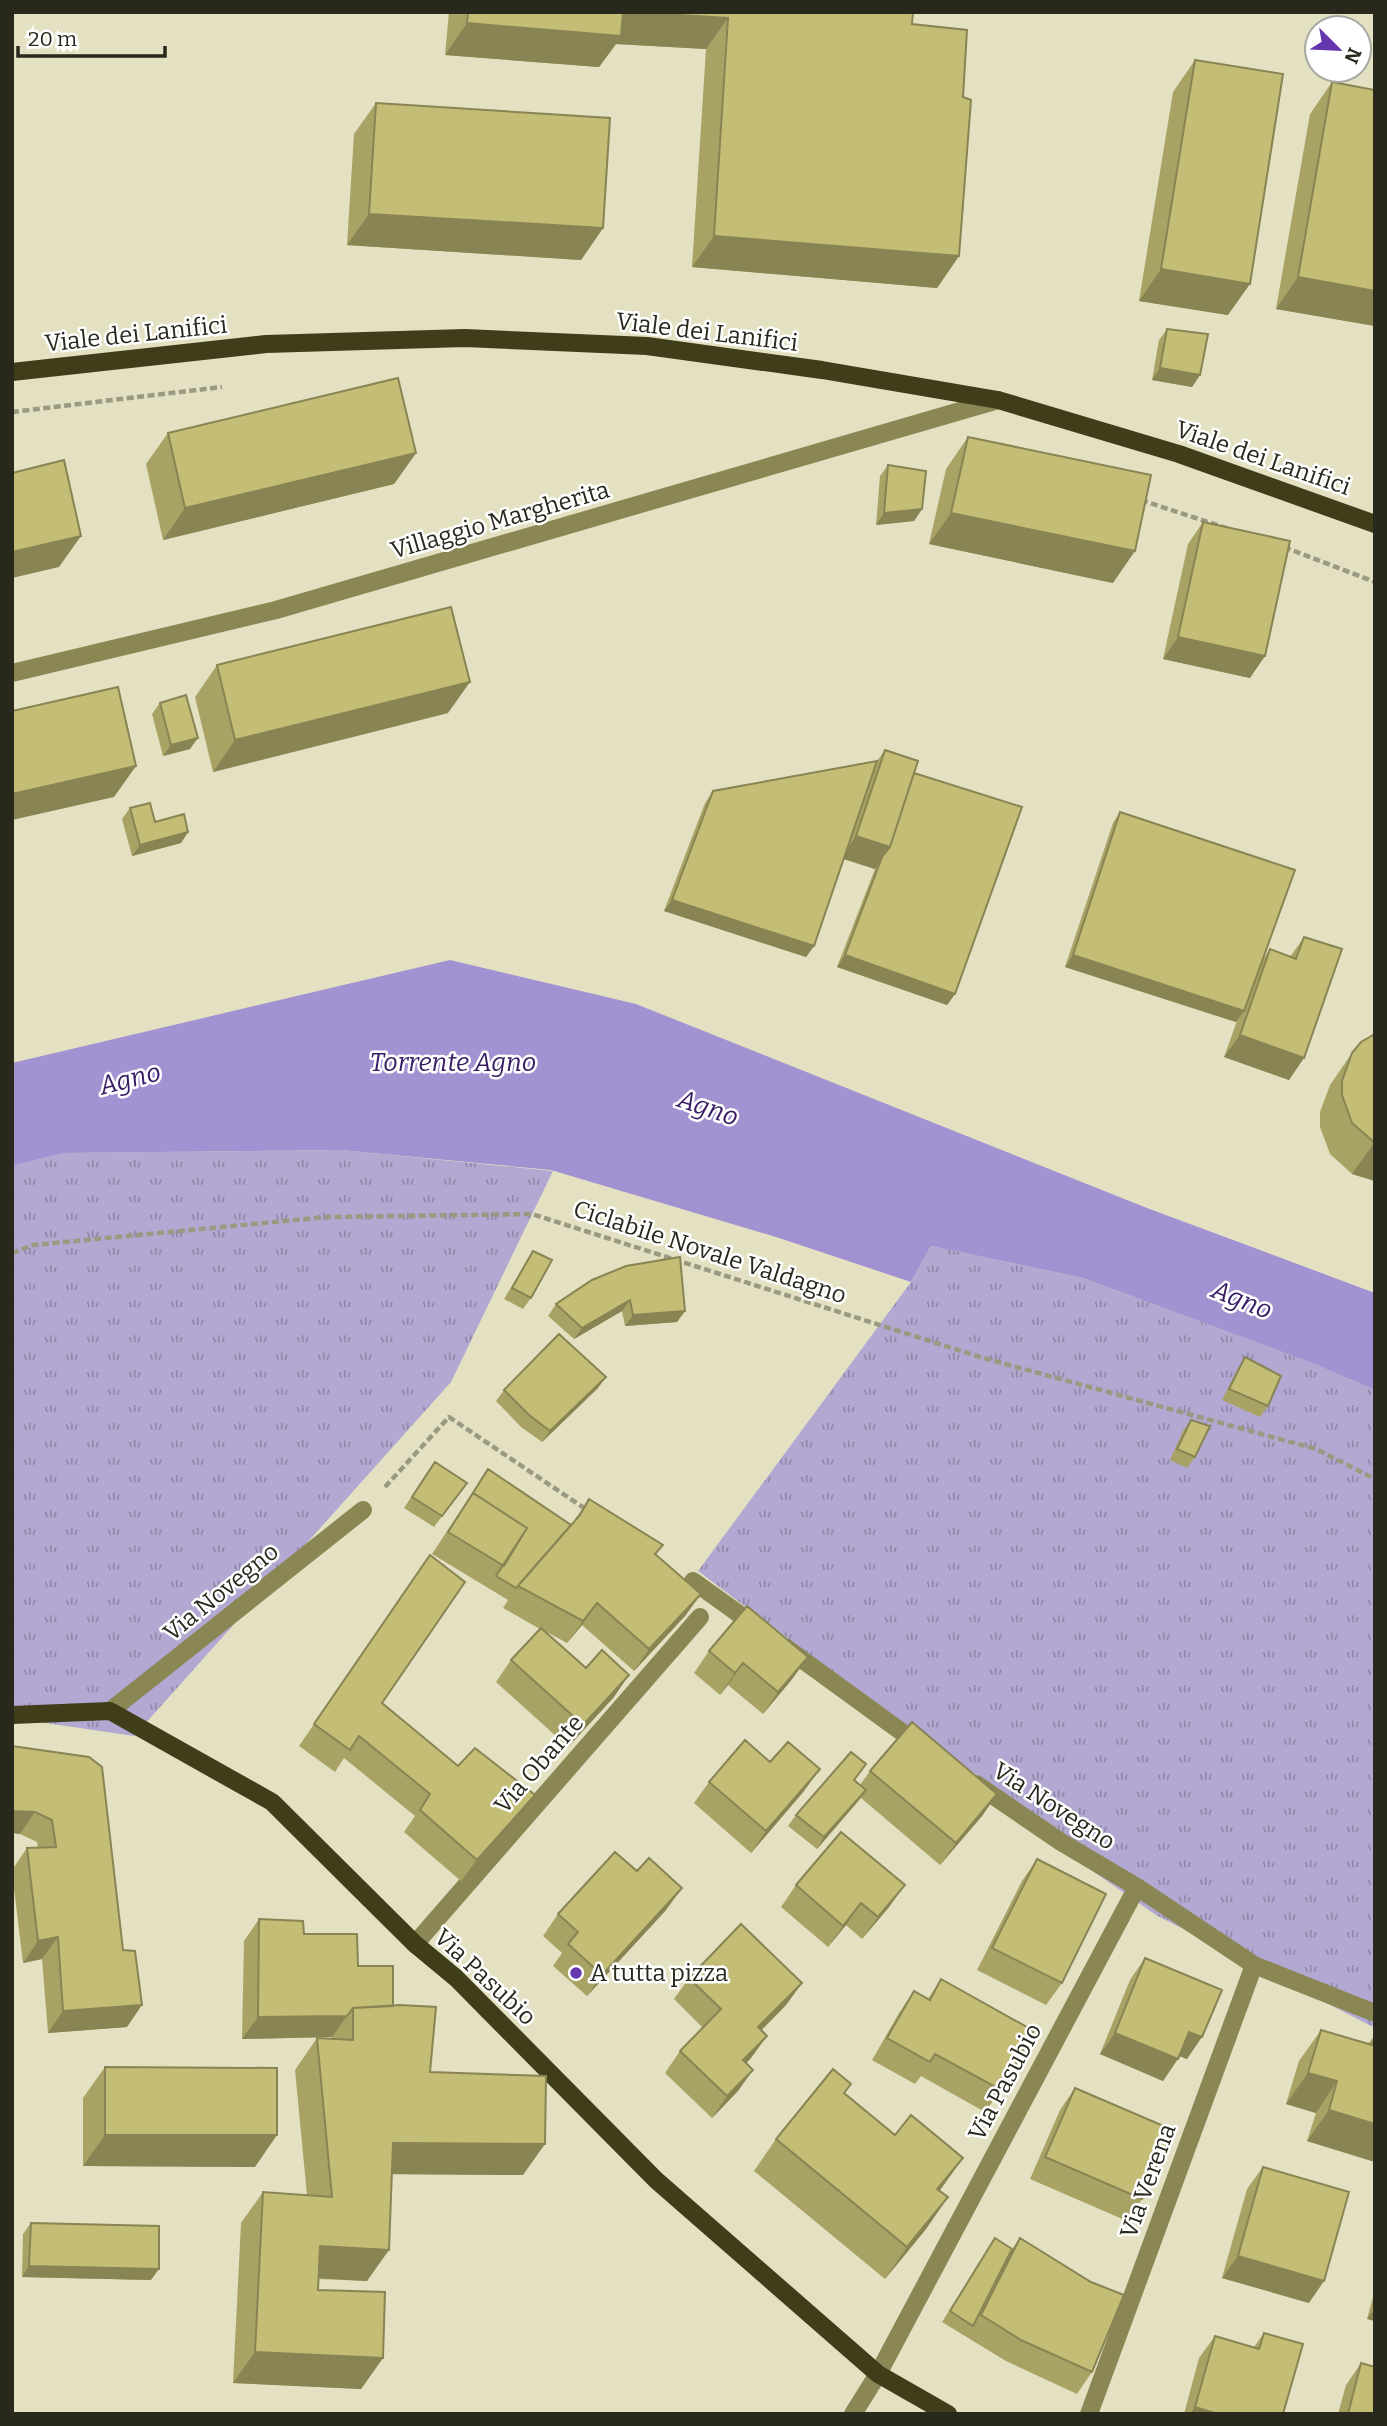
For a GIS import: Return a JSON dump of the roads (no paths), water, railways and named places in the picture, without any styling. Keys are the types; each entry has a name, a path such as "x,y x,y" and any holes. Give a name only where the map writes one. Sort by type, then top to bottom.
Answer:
{"main road":[{"name":"Viale dei Lanifici","path":"12,372 267,344 465,338 647,346 822,370 998,400 1179,454 1375,524"},
{"path":"12,1715 110,1711"},
{"name":"Via Pasubio","path":"110,1711 272,1802 415,1944 456,1978 656,2180 878,2374 948,2414"}],"street":[{"name":"Villaggio Margherita","path":"12,673 276,610 998,400"},
{"name":"Via Novegno","path":"110,1711 363,1510"},
{"path":"693,1581 932,1754"},
{"name":"Via Obante","path":"415,1944 700,1618"},
{"name":"Via Novegno","path":"964,1777 1254,1965 1375,2013"},
{"name":"Via Pasubio","path":"853,2414 878,2374 1137,1887"},
{"name":"Via Verena","path":"1089,2414 1254,1965"}],"water":[{"name":"Torrente Agno","path":"450,960 636,1004 1147,1208 1375,1293 1375,1390 1314,1364 1083,1278 931,1246 911,1282 776,1237 551,1170 340,1150 64,1153 12,1166 12,1063"}],"place":[{"name":"A tutta pizza","path":"576,1973"}],"water label":[{"name":"Agno","path":"130,1079"},
{"name":"Agno","path":"708,1108"},
{"name":"Agno","path":"1242,1300"}]}
